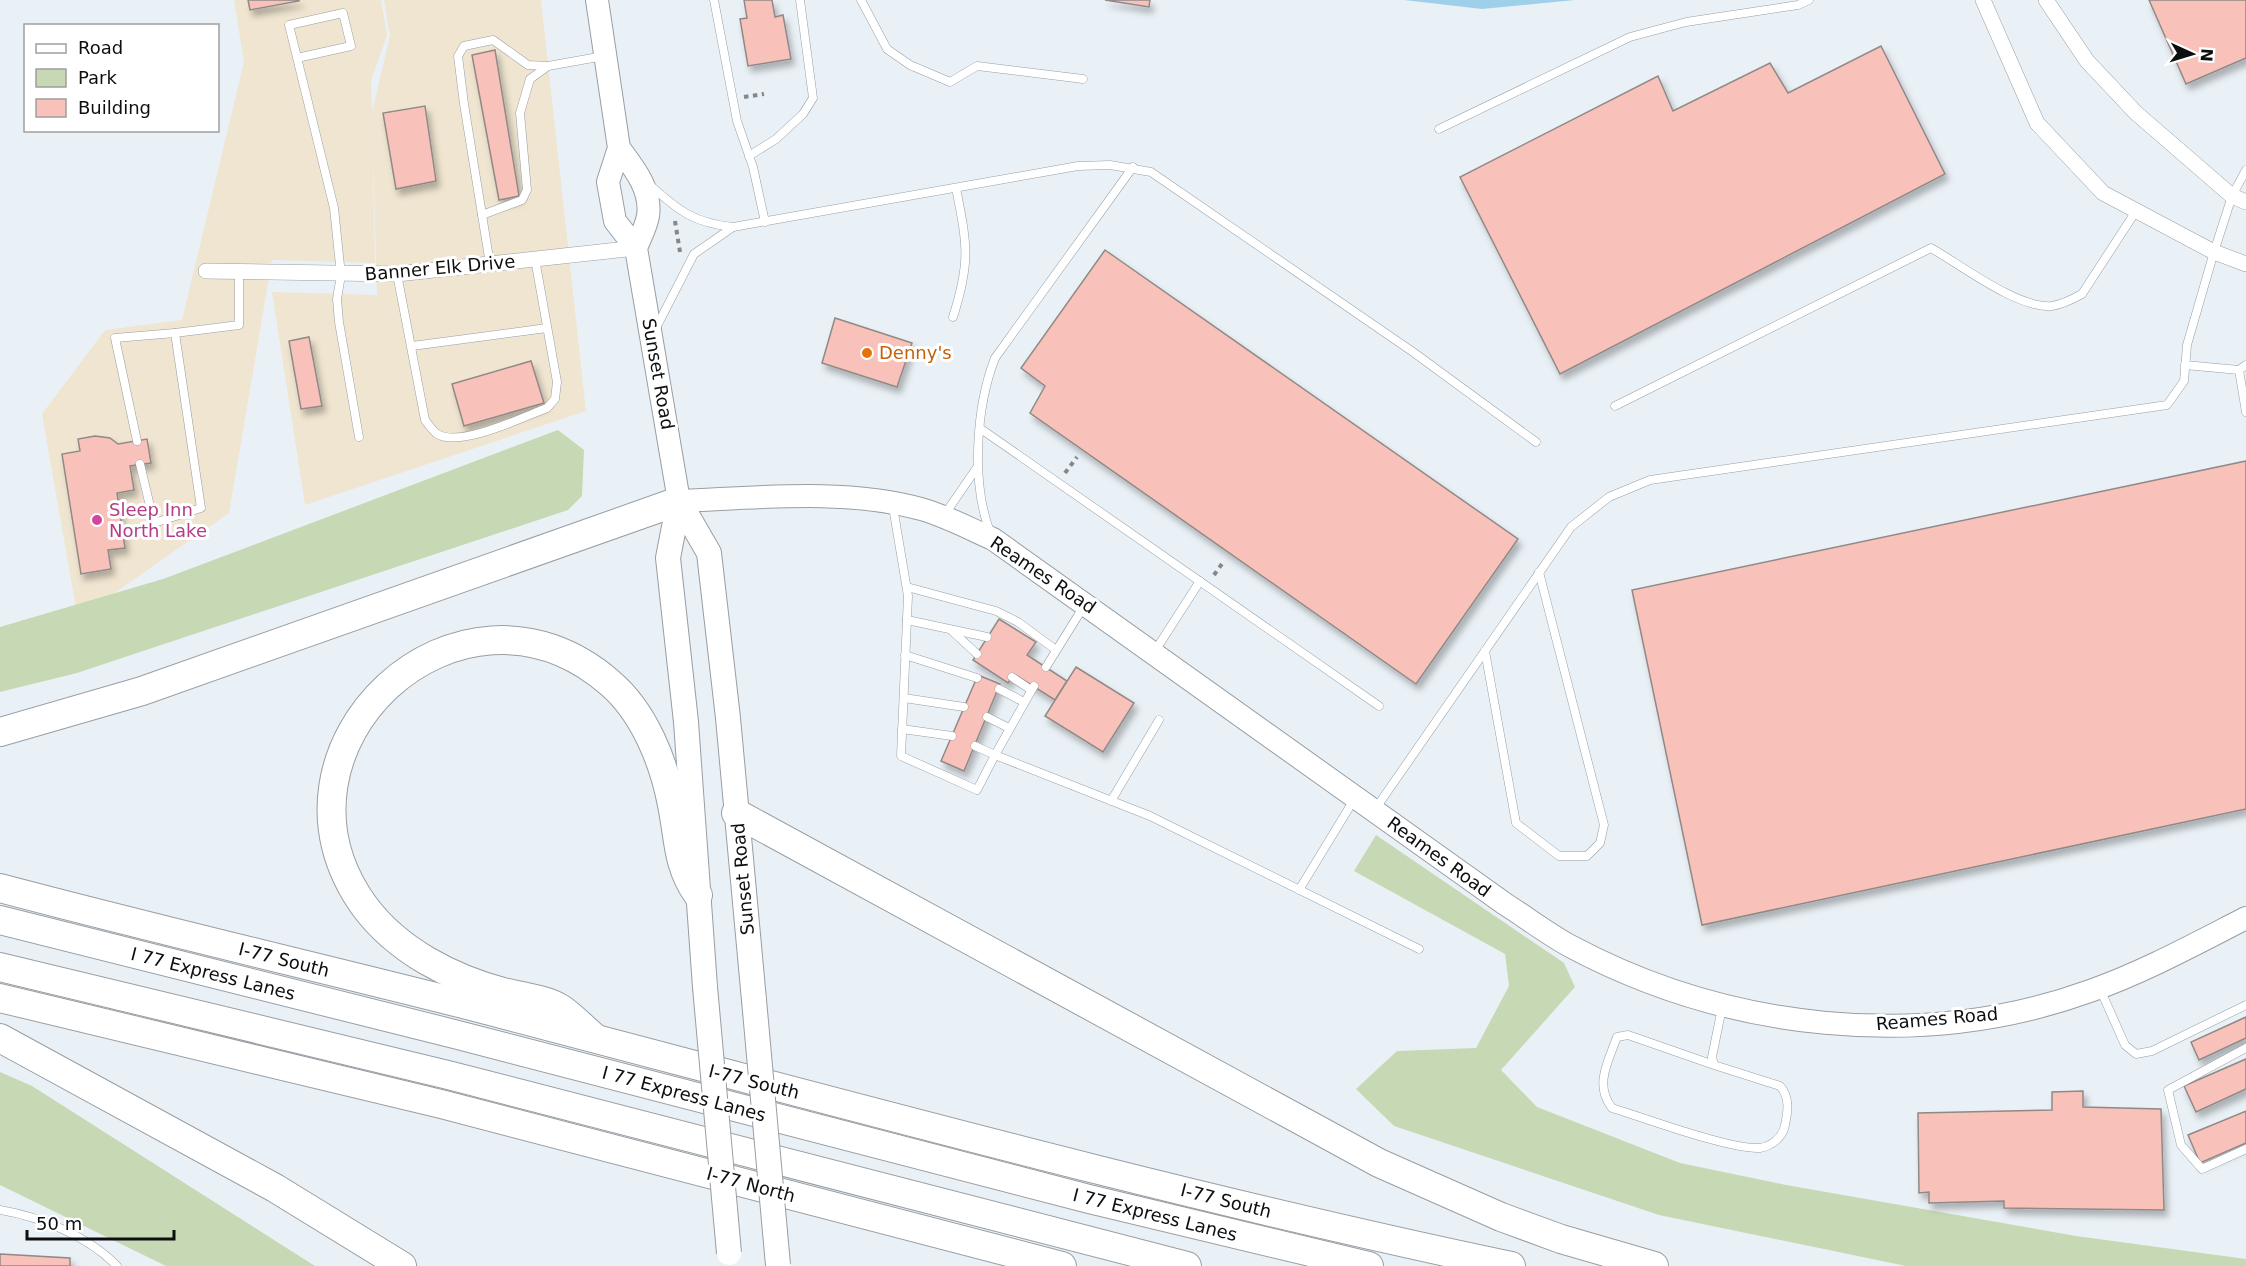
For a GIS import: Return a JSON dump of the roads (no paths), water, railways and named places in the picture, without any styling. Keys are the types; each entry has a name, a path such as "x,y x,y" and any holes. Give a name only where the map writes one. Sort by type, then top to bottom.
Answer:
{"highway":[{"path":"0,732 87,709 142,691 679,501"},
{"path":"600,1042 559,1007 496,990 428,962 391,935 364,906 340,856 333,805 342,755 365,710 387,685 407,670 428,657 459,645 494,641 532,645 549,649 582,663 597,672 624,697 645,729 667,782 685,876 698,895"},
{"path":"736,813 1379,1162 1501,1217 1562,1239 1654,1266"},
{"name":"I-77 South","path":"0,888 454,1002 600,1042 1209,1197 1511,1266"},
{"name":"I 77 Express Lanes","path":"0,920 458,1035 1101,1202 1369,1266"},
{"path":"0,967 448,1075 1187,1266"},
{"name":"I-77 North","path":"0,998 441,1104 1062,1266"},
{"path":"0,1038 275,1188 402,1266"},
{"path":"958,1239 1006,1266"}],"main road":[{"name":"Sunset Road","path":"597,0 619,148 608,182 615,221 636,248 679,501 709,553 736,813 778,1266"},
{"name":"Sunset Road","path":"619,148 641,177 648,216 636,248"},
{"name":"Reames Road","path":"679,501 811,496 892,502 943,517 993,539 1505,904 1570,946 1620,970 1722,1006 1780,1017 1844,1025 1901,1026 2008,1013 2099,987 2188,948 2246,918"},
{"name":"Sunset Road","path":"679,501 668,558 686,722 705,987 730,1259"}],"street":[{"path":"1983,0 2037,123 2103,194 2214,252 2246,264"},
{"path":"2046,0 2095,70 2136,113 2239,199"},
{"name":"Banner Elk Drive","path":"206,271 341,275 397,274 636,248"}],"lane":[{"path":"714,0 737,121 749,156 765,222"},
{"path":"749,156 776,139 803,114 813,98 800,0"},
{"path":"861,0 887,49 910,65 950,82 977,66 1083,79"},
{"path":"1439,129 1630,37 1686,22 1798,5 1809,0"},
{"path":"297,58 351,46 343,13 289,25 297,58 334,208 341,275 338,299 339,322 359,437"},
{"path":"490,265 458,57 464,46 493,40 528,65 548,66 605,56"},
{"path":"482,215 522,200 527,190 520,113 530,79 548,66"},
{"path":"641,177 690,217 702,222 733,227 1078,166 1110,165 1133,167 1151,172 1413,352 1536,442"},
{"path":"993,539 983,512 978,466 987,379 995,358 1133,167"},
{"path":"1374,810 1571,527 1609,497 1650,480 2167,405 2184,381 2187,345 2214,252 2239,199 2246,170"},
{"path":"953,317 964,283 967,260 956,188"},
{"path":"1615,406 1931,248 2030,304 2051,306 2069,302 2082,294 2136,211"},
{"path":"651,337 694,254 733,227"},
{"path":"397,274 425,420 437,434 451,439 467,437 547,408 555,399 557,382 535,259"},
{"path":"137,441 115,338 239,325 239,272"},
{"path":"412,346 547,328"},
{"path":"140,464 154,523 201,508 176,333"},
{"path":"2185,365 2242,367 2246,412"},
{"path":"981,429 1379,706"},
{"path":"943,517 962,493 978,466"},
{"path":"892,502 907,587 901,756 977,790 1032,688 1012,677"},
{"path":"1485,651 1516,823 1559,856 1587,856 1600,843 1604,825 1539,572"},
{"path":"1154,653 1200,582"},
{"path":"907,587 996,611 1018,622 1056,650"},
{"path":"1046,668 1085,604"},
{"path":"907,620 987,637"},
{"path":"950,629 977,654"},
{"path":"905,655 977,678"},
{"path":"999,689 1024,702"},
{"path":"904,698 964,707"},
{"path":"987,717 1009,728"},
{"path":"1111,801 1159,720"},
{"path":"902,729 952,736"},
{"path":"975,746 1150,816 1419,949"},
{"path":"1299,890 1355,797"},
{"path":"2099,987 2125,1045 2136,1054 2152,1051 2246,1005"},
{"path":"1714,1065 1712,1057 1722,1006"},
{"path":"1628,1035 1714,1065 1780,1086 1786,1093 1788,1106 1784,1131 1768,1146 1757,1148 1736,1145 1612,1108 1604,1097 1602,1077 1617,1037 1628,1035"},
{"path":"2243,1049 2168,1090 2181,1145 2202,1169 2246,1149"},
{"path":"0,1210 25,1214 65,1231 107,1256 117,1266"}],"water":[{"path":"1404,0 1575,0 1482,9"}],"place":[{"name":"Denny's","path":"867,353"},
{"name":"Sleep Inn North Lake","path":"97,520"}]}
